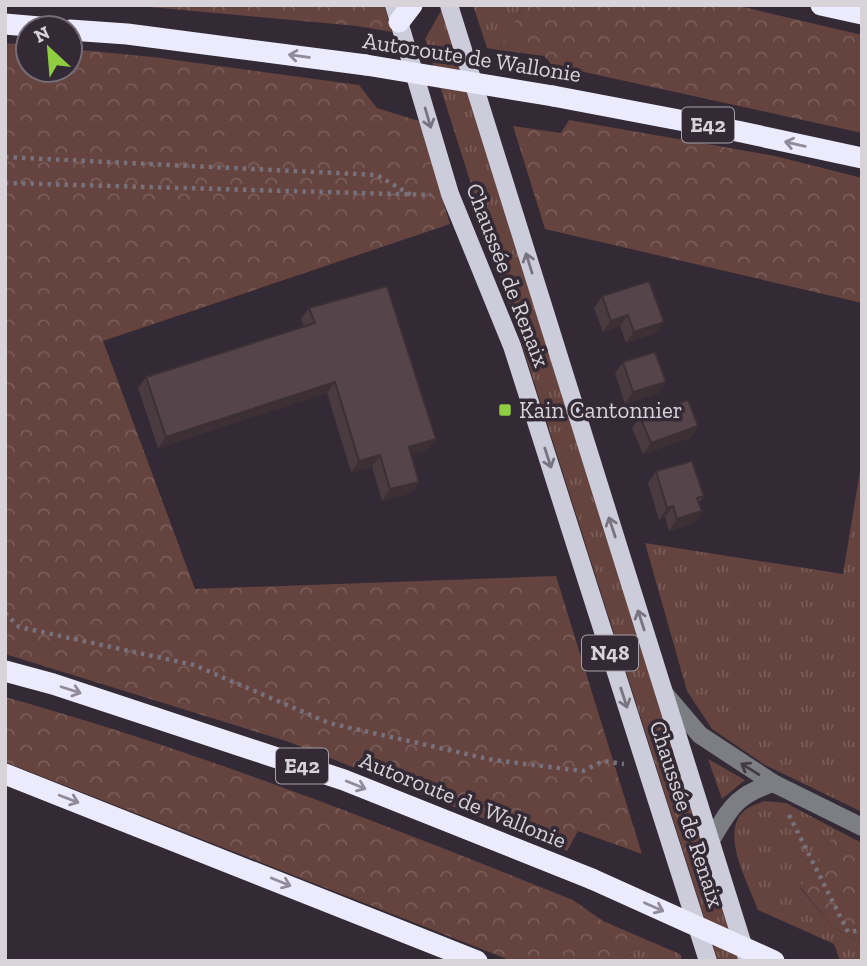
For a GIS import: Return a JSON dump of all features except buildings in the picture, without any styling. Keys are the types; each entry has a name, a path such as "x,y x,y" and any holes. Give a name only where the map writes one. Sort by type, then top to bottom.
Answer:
{"highway":[{"path":"821,5 862,14"},
{"name":"Autoroute de Wallonie","path":"84,31 127,34 366,65 553,96 862,158"},
{"name":"Autoroute de Wallonie","path":"5,671 54,684 344,780 592,879 774,961"},
{"path":"5,774 477,961"}],"main road":[{"name":"Chaussée de Renaix","path":"449,5 748,961"},
{"name":"Chaussée de Renaix","path":"402,11 450,194 512,346 708,961"}],"street":[{"path":"665,694 699,735 773,783 862,827"},
{"path":"710,842 731,808 750,791 773,783"}],"path":[{"path":"5,157 377,175 414,197"},
{"path":"5,183 414,197 450,194"},
{"path":"5,613 19,627 194,665 329,723 493,760 583,771 603,761 646,766"},
{"path":"773,783 848,932 862,930"}],"green space":[{"path":"128,5 384,5 392,32 357,26"},
{"path":"473,5 524,5 498,50 487,48"},
{"path":"524,5 735,5 862,35 862,133 552,65 544,56 498,50"},
{"path":"442,9 740,961 718,961 425,39"},
{"path":"5,43 14,44 14,84 84,84 84,50 359,85 377,108 419,121 450,224 103,341 195,589 556,576 642,854 578,831 567,851 289,742 5,654"},
{"path":"569,120 775,156 862,178 862,303 545,229 513,126 561,133"},
{"path":"862,459 862,812 765,765 712,729 687,691 645,543 843,574"},
{"path":"5,697 221,765 362,817 573,900 603,921 647,940 635,952 618,961 512,961 5,762"},
{"path":"708,759 745,780 722,799"},
{"path":"764,801 786,803 837,830 800,888 833,927 862,944 862,961 840,961 834,944 758,910 738,859 734,833 737,821 744,811"},
{"path":"837,830 862,843 862,944 833,927 800,887"},
{"path":"647,940 680,954 682,961 618,961 635,952"}],"place":[{"name":"Kain Cantonnier","path":"505,410"}]}
